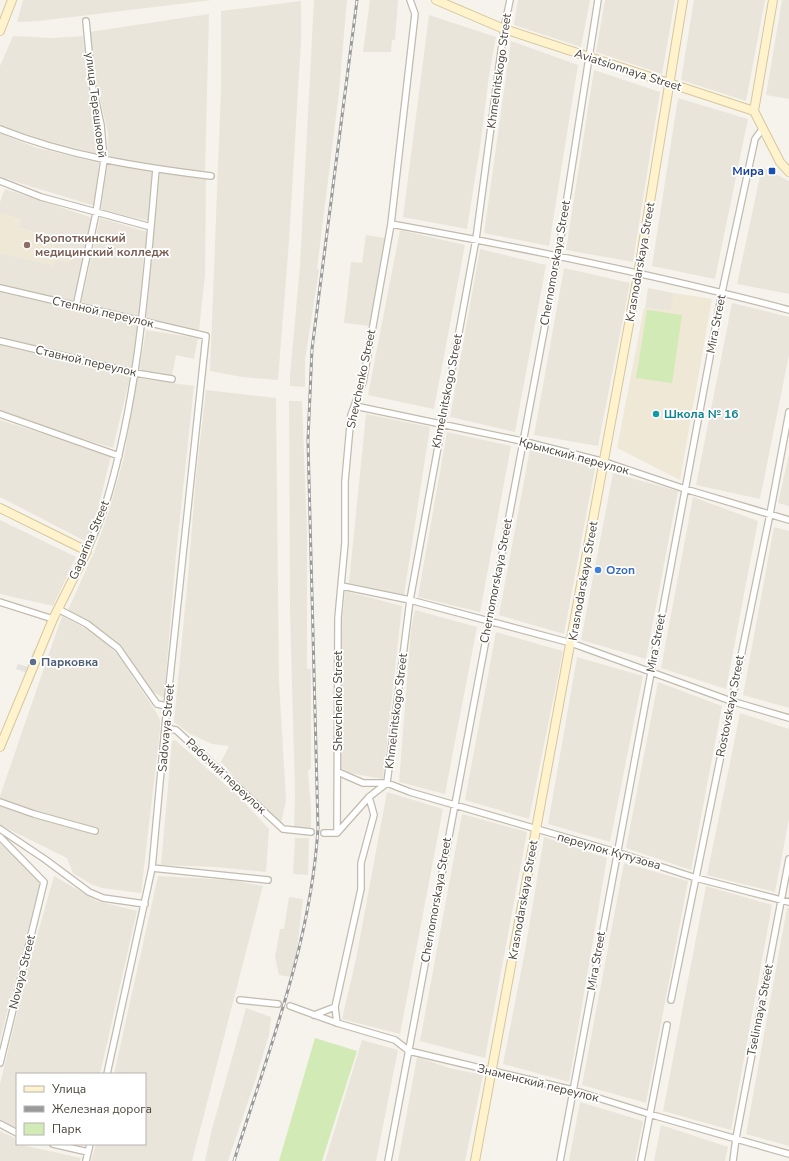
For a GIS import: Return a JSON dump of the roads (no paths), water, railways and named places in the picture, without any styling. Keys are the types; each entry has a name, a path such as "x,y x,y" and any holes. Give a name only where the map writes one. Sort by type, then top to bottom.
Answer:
{"street":[{"path":"0,31 12,0"},
{"name":"Shevchenko Street","path":"337,833 338,618 345,543 346,474 351,415 363,382 391,224 415,14 410,0"},
{"name":"Aviatsionnaya Street","path":"436,0 504,29 754,111"},
{"name":"Khmelnitskogo Street","path":"387,783 410,600 476,239 504,29 510,0"},
{"name":"Chernomorskaya Street","path":"388,1161 453,805 558,256 598,0"},
{"name":"Krasnodarskaya Street","path":"476,1161 605,462 638,274 668,83 683,0"},
{"path":"773,0 754,111 780,162 789,172"},
{"name":"улица Терешковой","path":"76,306 96,213 104,160 101,125 92,84 86,21"},
{"name":"Mira Street","path":"560,1161 616,852 722,292 755,139 763,128"},
{"path":"0,129 36,143 104,160 156,169 211,176"},
{"name":"Gagarina Street","path":"0,747 52,619 87,551 106,504 119,456 143,322 156,169"},
{"path":"0,182 41,197 151,227"},
{"path":"391,224 476,239 558,256 722,292 789,310"},
{"name":"Степной переулок","path":"0,288 206,336 203,379"},
{"name":"Ставной переулок","path":"0,341 135,373 172,379"},
{"name":"Sadovaya Street","path":"107,1073 152,868 167,706 203,379"},
{"name":"Крымский переулок","path":"355,406 522,441 605,462 685,489 789,520"},
{"name":"Rostovskaya Street","path":"671,1000 770,514 789,412"},
{"path":"0,414 119,456"},
{"path":"0,508 87,551"},
{"path":"342,586 410,600 572,643 731,701 789,718"},
{"path":"0,602 52,619"},
{"path":"58,609 87,624 118,648 157,704 167,706"},
{"name":"Рабочий переулок","path":"166,728 176,730 283,829 311,832"},
{"name":"переулок Кутузова","path":"338,772 363,783 387,783 410,792 536,830 616,852 696,878 789,902"},
{"path":"324,833 337,833 369,797 387,783"},
{"path":"337,1023 335,1008 361,889 361,864 374,815 369,797"},
{"path":"0,802 34,814 95,831"},
{"path":"0,829 46,860 89,892 103,898 145,904"},
{"name":"Novaya Street","path":"0,837 44,882 0,1062"},
{"name":"Tselinnaya Street","path":"733,1161 736,1138 789,859"},
{"path":"152,868 268,880"},
{"path":"240,1000 278,1004"},
{"name":"Знаменский переулок","path":"290,1006 337,1023 395,1040 409,1052 573,1090 649,1114 789,1154"},
{"path":"314,1015 335,1008"},
{"path":"641,1161 667,1025"},
{"path":"0,1124 16,1132"},
{"path":"57,1145 88,1152"},
{"path":"86,1161 90,1145"}],"railway":[{"path":"234,1161 286,997 307,913 314,871 318,828 308,440 312,349 357,0"}],"place":[{"name":"Мира","path":"772,171"},
{"name":"Кропоткинский медицинский колледж","path":"27,245"},
{"name":"Школа № 16","path":"656,414"},
{"name":"Ozon","path":"598,570"},
{"name":"Парковка","path":"33,662"}]}
